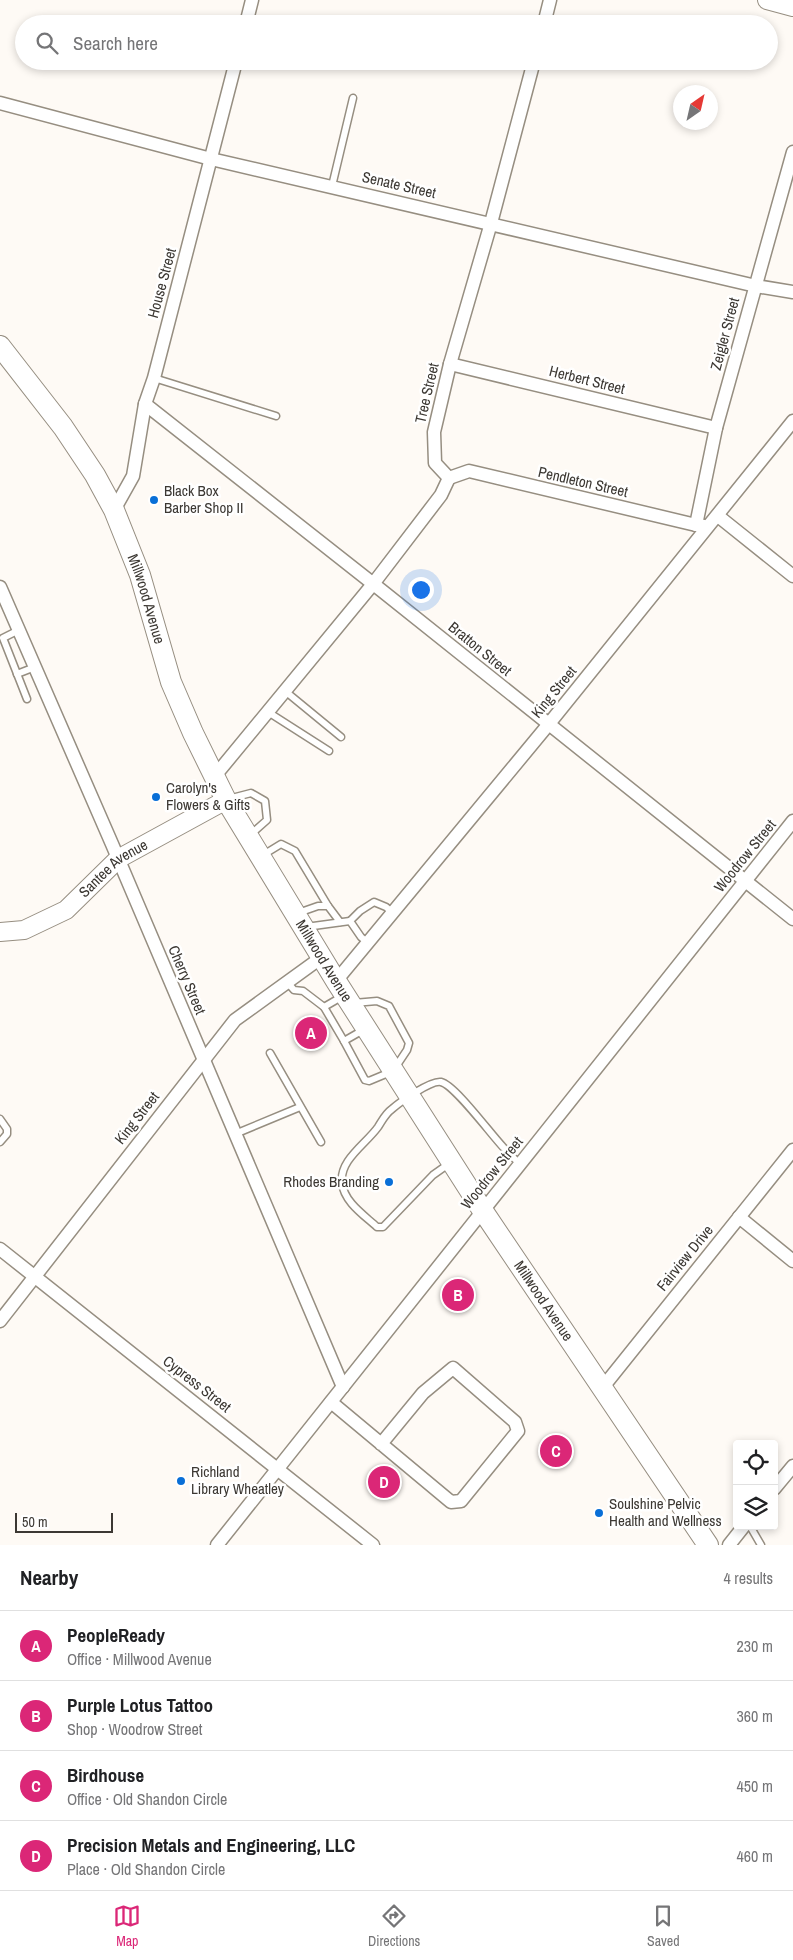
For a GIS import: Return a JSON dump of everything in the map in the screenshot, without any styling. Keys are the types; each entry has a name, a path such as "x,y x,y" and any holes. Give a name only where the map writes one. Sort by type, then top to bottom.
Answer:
{"main road":[{"name":"Millwood Avenue","path":"0,346 63,427 95,475 114,510 140,575 171,682 226,800 366,1029 451,1162 708,1545"}],"street":[{"path":"248,15 252,0"},
{"path":"546,15 550,0"},
{"path":"767,0 793,7"},
{"name":"House Street","path":"114,510 133,476 145,404 154,378 234,70"},
{"name":"Tree Street","path":"449,478 435,463 434,432 450,364 532,70"},
{"name":"Senate Street","path":"0,103 211,158 756,286 793,292"},
{"name":"Zeigler Street","path":"696,525 716,428 793,152"},
{"name":"Herbert Street","path":"450,364 716,428"},
{"name":"Bratton Street","path":"145,404 793,919"},
{"name":"King Street","path":"344,993 368,943 548,725 793,421"},
{"name":"Pendleton Street","path":"449,478 469,471 696,525 714,521"},
{"path":"214,777 373,584 442,496 449,478"},
{"path":"714,521 793,576"},
{"name":"Cherry Street","path":"0,586 343,1387"},
{"name":"Santee Avenue","path":"0,932 24,930 66,910 118,859 226,800"},
{"name":"Woodrow Street","path":"217,1545 793,821"},
{"name":"King Street","path":"0,1320 235,1020 322,957"},
{"name":"Fairview Drive","path":"603,1387 793,1150"},
{"path":"739,1217 793,1261"},
{"name":"Cypress Street","path":"0,1248 373,1545"},
{"path":"331,1402 381,1444 451,1502 461,1501 518,1430 515,1422 453,1368 423,1393 381,1444"},
{"path":"777,1485 793,1466"},
{"path":"728,1545 741,1530"}],"lane":[{"path":"332,186 353,98"},
{"path":"154,378 276,416"},
{"path":"19,630 3,638 27,699"},
{"path":"18,674 35,667"},
{"path":"285,691 341,737"},
{"path":"268,712 329,751"},
{"path":"226,800 250,793 265,801 267,820 248,836"},
{"path":"261,856 281,844 295,851 328,906 340,922"},
{"path":"300,921 350,921 360,911 374,902 386,907 393,913"},
{"path":"300,921 318,906 328,906"},
{"path":"350,921 368,943"},
{"path":"287,982 294,990 303,991 324,1007 365,1080 369,1081 393,1071 407,1050 409,1043 388,1006 377,1001 344,993 324,1007"},
{"path":"344,1041 366,1029"},
{"path":"270,1053 321,1142"},
{"path":"451,1162 432,1174 383,1227 377,1227 347,1198 342,1184 342,1173 356,1150 378,1128 382,1119 392,1109 428,1085 440,1082 447,1085 505,1150 520,1164"},
{"path":"235,1134 300,1107"},
{"path":"0,1119 7,1129 7,1134 0,1142"},
{"path":"752,1530 761,1545"}],"place":[{"name":"Black Box Barber Shop II","path":"154,500"},
{"name":"Carolyn's Flowers & Gifts","path":"156,797"},
{"name":"PeopleReady","path":"311,1033"},
{"name":"Rhodes Branding","path":"389,1182"},
{"name":"Purple Lotus Tattoo","path":"458,1295"},
{"name":"Birdhouse","path":"556,1451"},
{"name":"Richland Library Wheatley","path":"181,1481"},
{"name":"Precision Metals and Engineering, LLC","path":"384,1482"},
{"name":"Soulshine Pelvic Health and Wellness","path":"599,1513"}]}
